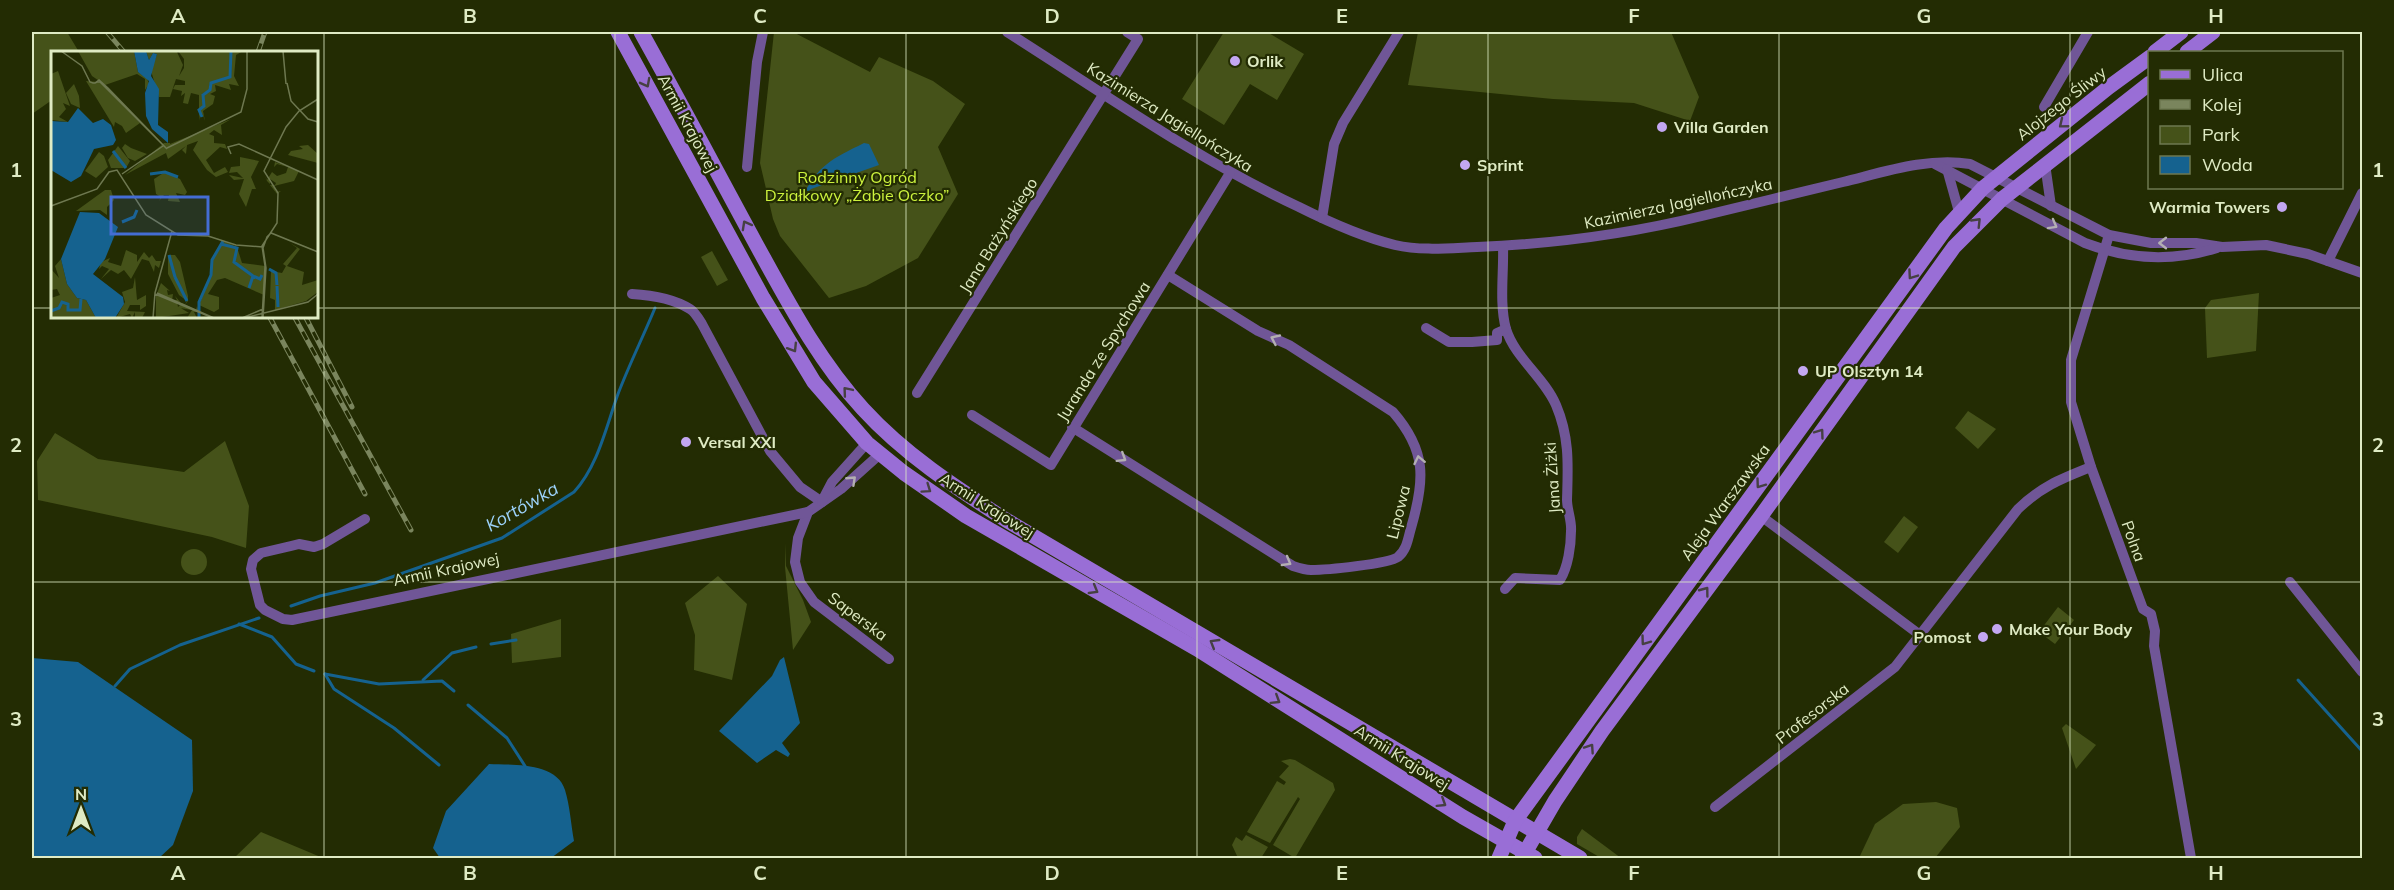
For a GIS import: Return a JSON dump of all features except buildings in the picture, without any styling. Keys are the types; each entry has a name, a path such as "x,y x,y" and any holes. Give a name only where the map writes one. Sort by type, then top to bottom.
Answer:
{"main road":[{"name":"Armii Krajowej","path":"618,32 763,298 814,382 880,454 966,516 1197,649 1527,856"},
{"name":"Armii Krajowej","path":"641,32 801,325 839,381 888,434 922,462 1006,520 1580,858"},
{"path":"2156,51 2181,32"},
{"path":"2188,51 2213,32"},
{"name":"Alojzego Śliwy","path":"1996,177 2148,58"},
{"path":"1527,856 1535,832 1602,731 1761,516 1954,247 2015,188 2148,85"},
{"name":"Aleja Warszawska","path":"1499,858 1504,841 1515,821 1959,212 1996,177"},
{"path":"867,442 888,434"},
{"path":"880,454 888,434"}],"street":[{"path":"747,167 757,62 763,32"},
{"name":"Kazimierza Jagiellończyka","path":"1007,32 1230,173 1322,218 1395,245 1424,249 1503,246 1588,239 1652,228 1878,173 1952,161 1970,164 2109,235 2151,243 2196,243 2222,247"},
{"name":"Jana Bażyńskiego","path":"917,393 1138,39 1127,32"},
{"path":"1322,218 1334,144 1343,123 1399,32"},
{"path":"2044,106 2088,32"},
{"path":"1935,164 2104,251 2142,258 2169,258 2195,255 2222,247 2266,245 2296,251 2362,273"},
{"path":"2045,164 2051,206"},
{"path":"1947,170 1959,212"},
{"name":"Juranda ze Spychowa","path":"972,416 1051,465 1072,427 1230,173"},
{"path":"2328,261 2362,193"},
{"name":"Polna","path":"2109,235 2071,360 2071,402 2091,467 2143,609 2151,614 2155,631 2154,646 2191,858"},
{"name":"Jana Żiżki","path":"1503,246 1506,329 1514,346 1556,404 1568,448 1570,469 1567,501 1572,530 1565,572 1560,580 1515,578 1505,589"},
{"name":"Lipowa","path":"1072,427 1293,566 1309,570 1390,560 1405,550 1421,487 1422,469 1417,449 1406,427 1393,412 1298,351 1258,331 1168,275"},
{"path":"632,294 646,295 692,310 702,324 770,452 800,487 822,502"},
{"path":"1426,328 1449,342 1497,340 1497,333 1506,329"},
{"path":"822,502 832,482 867,442"},
{"path":"808,512 841,489 880,454"},
{"name":"Profesorska","path":"1715,807 1895,667 2018,509 2036,492 2091,467"},
{"name":"Armii Krajowej","path":"365,519 314,547 299,544 261,553 253,560 251,569 260,605 283,619 292,620 808,512"},
{"name":"Saperska","path":"808,512 798,538 795,556 796,569 804,589 820,608 889,658"},
{"path":"1761,516 1920,635"},
{"path":"2290,582 2362,672"}],"green space":[{"path":"32,32 67,32 78,51 51,51 51,101 32,114"},
{"name":"Rodzinny Ogród Działkowy „Żabie Oczko”","path":"774,32 793,32 870,72 879,57 933,81 965,104 938,147 958,194 918,258 866,286 829,298 780,236 773,219 760,163"},
{"name":"Orlik","path":"1224,32 1267,32 1304,54 1277,100 1250,84 1224,125 1182,99"},
{"path":"1418,32 1671,32 1699,97 1690,121 1634,103 1553,99 1408,85"},
{"path":"712,251 728,280 717,286 701,257"},
{"path":"2259,293 2256,351 2207,358 2205,308 2211,300"},
{"path":"1968,411 1996,429 1978,449 1955,428"},
{"path":"55,433 98,459 184,472 225,441 249,506 246,548 212,537 38,500 37,461"},
{"path":"1904,516 1918,527 1898,553 1884,542"},
{"path":"786,543 786,566 811,622 793,650 785,567"},
{"path":"194,549 203,553 207,562 203,571 194,575 185,571 181,562 185,553"},
{"path":"718,576 747,604 732,680 694,670 695,635 685,603"},
{"path":"2058,607 2074,620 2055,644 2039,632"},
{"path":"561,619 561,657 512,663 511,634"},
{"path":"2066,724 2096,745 2076,769 2062,728"},
{"path":"1290,759 1333,783 1335,790 1295,858 1273,845 1300,799 1298,797 1270,843 1247,832 1277,781 1284,785 1286,782 1279,777 1289,766 1281,761"},
{"path":"1936,802 1957,808 1960,827 1935,858 1859,858 1875,824 1903,804"},
{"path":"1582,829 1621,858 1601,858 1577,844 1577,837"},
{"path":"261,832 323,858 234,858"},
{"path":"1246,835 1268,847 1261,858 1238,858 1232,845 1236,837 1242,841"}],"water":[{"path":"864,143 869,144 879,165 811,189 801,200 813,179 826,164"},
{"path":"784,657 800,723 782,743 790,754 788,757 776,750 757,763 719,731 772,676"},
{"path":"32,658 78,662 192,740 193,791 173,845 159,858 32,858"},
{"path":"489,764 521,765 553,774 560,781 567,796 574,841 551,858 440,858 433,848 446,811"}],"waterway":[{"name":"Kortówka","path":"291,606 320,596 375,583 502,538 574,492 595,458 622,383 655,308"},
{"name":"Kortówka","path":"115,686 130,669 180,645 259,618"},
{"path":"239,624 272,637 296,664 314,671"},
{"path":"491,644 516,640"},
{"path":"423,680 452,653 476,647"},
{"path":"325,674 334,689 394,728 439,765"},
{"path":"325,674 379,684 442,681 454,691"},
{"path":"2298,680 2362,751"},
{"path":"468,705 507,738 525,766"}],"railway":[{"path":"107,32 123,51"},
{"path":"258,51 265,32"},
{"path":"270,318 365,494"},
{"path":"295,318 411,530"},
{"path":"306,318 352,407"}],"place":[{"name":"Orlik","path":"1235,61"},
{"name":"Villa Garden","path":"1662,127"},
{"name":"Sprint","path":"1465,165"},
{"name":"Warmia Towers","path":"2282,207"},
{"name":"UP Olsztyn 14","path":"1803,371"},
{"name":"Versal XXI","path":"686,442"},
{"name":"Make Your Body","path":"1997,629"},
{"name":"Pomost","path":"1983,637"}]}
